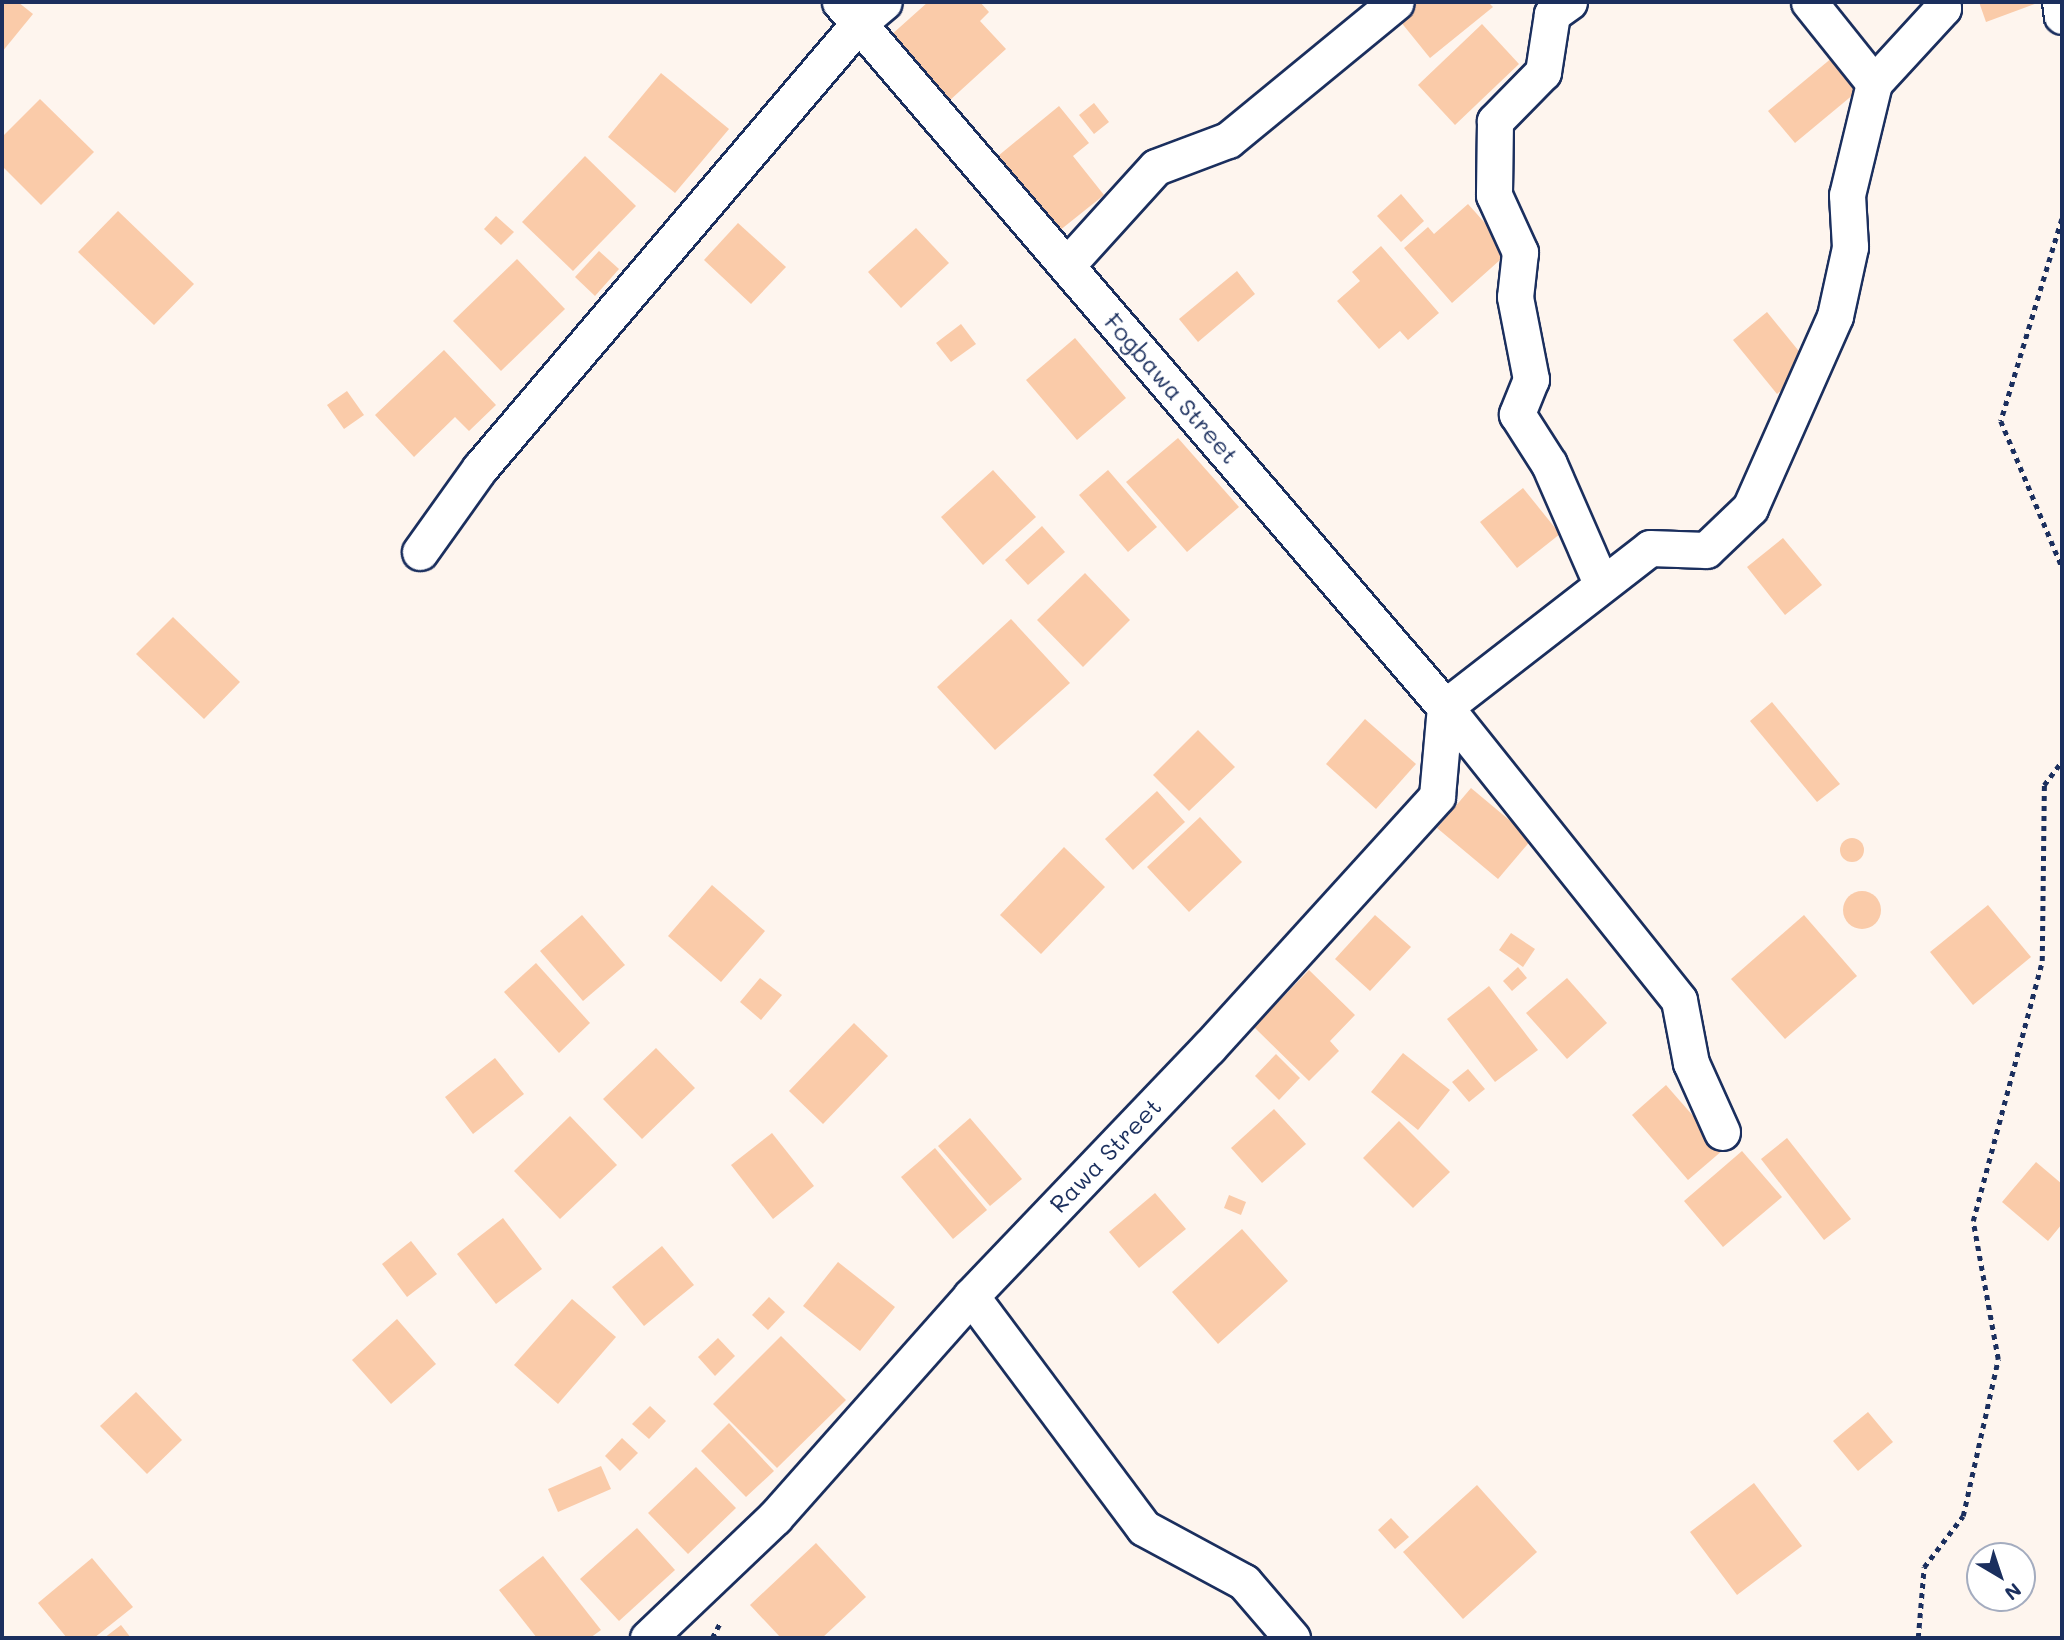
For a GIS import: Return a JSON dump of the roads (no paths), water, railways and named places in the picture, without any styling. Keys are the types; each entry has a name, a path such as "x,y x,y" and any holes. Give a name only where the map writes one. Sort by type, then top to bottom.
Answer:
{"street":[{"path":"1067,265 1156,167 1228,140 1396,2"},
{"path":"1569,2 1552,14 1543,72 1495,121 1494,195 1520,252 1515,297 1531,379 1517,414 1549,464 1601,583"},
{"path":"1809,2 1874,83"},
{"path":"1445,708 1535,641 1601,583 1650,548 1706,550 1750,508 1835,316 1850,247 1847,195 1874,83 1942,8 1941,2"},
{"path":"2060,2 2062,16"},
{"path":"420,552 480,468 861,9"},
{"name":"Fogbawa Street","path":"861,9 1067,265 1445,708 1679,999 1691,1063 1722,1132"},
{"name":"Rawa Street","path":"648,1638 775,1517 971,1296 1209,1047 1437,796 1445,708"},
{"path":"971,1296 1144,1528 1244,1582 1292,1638"}]}
